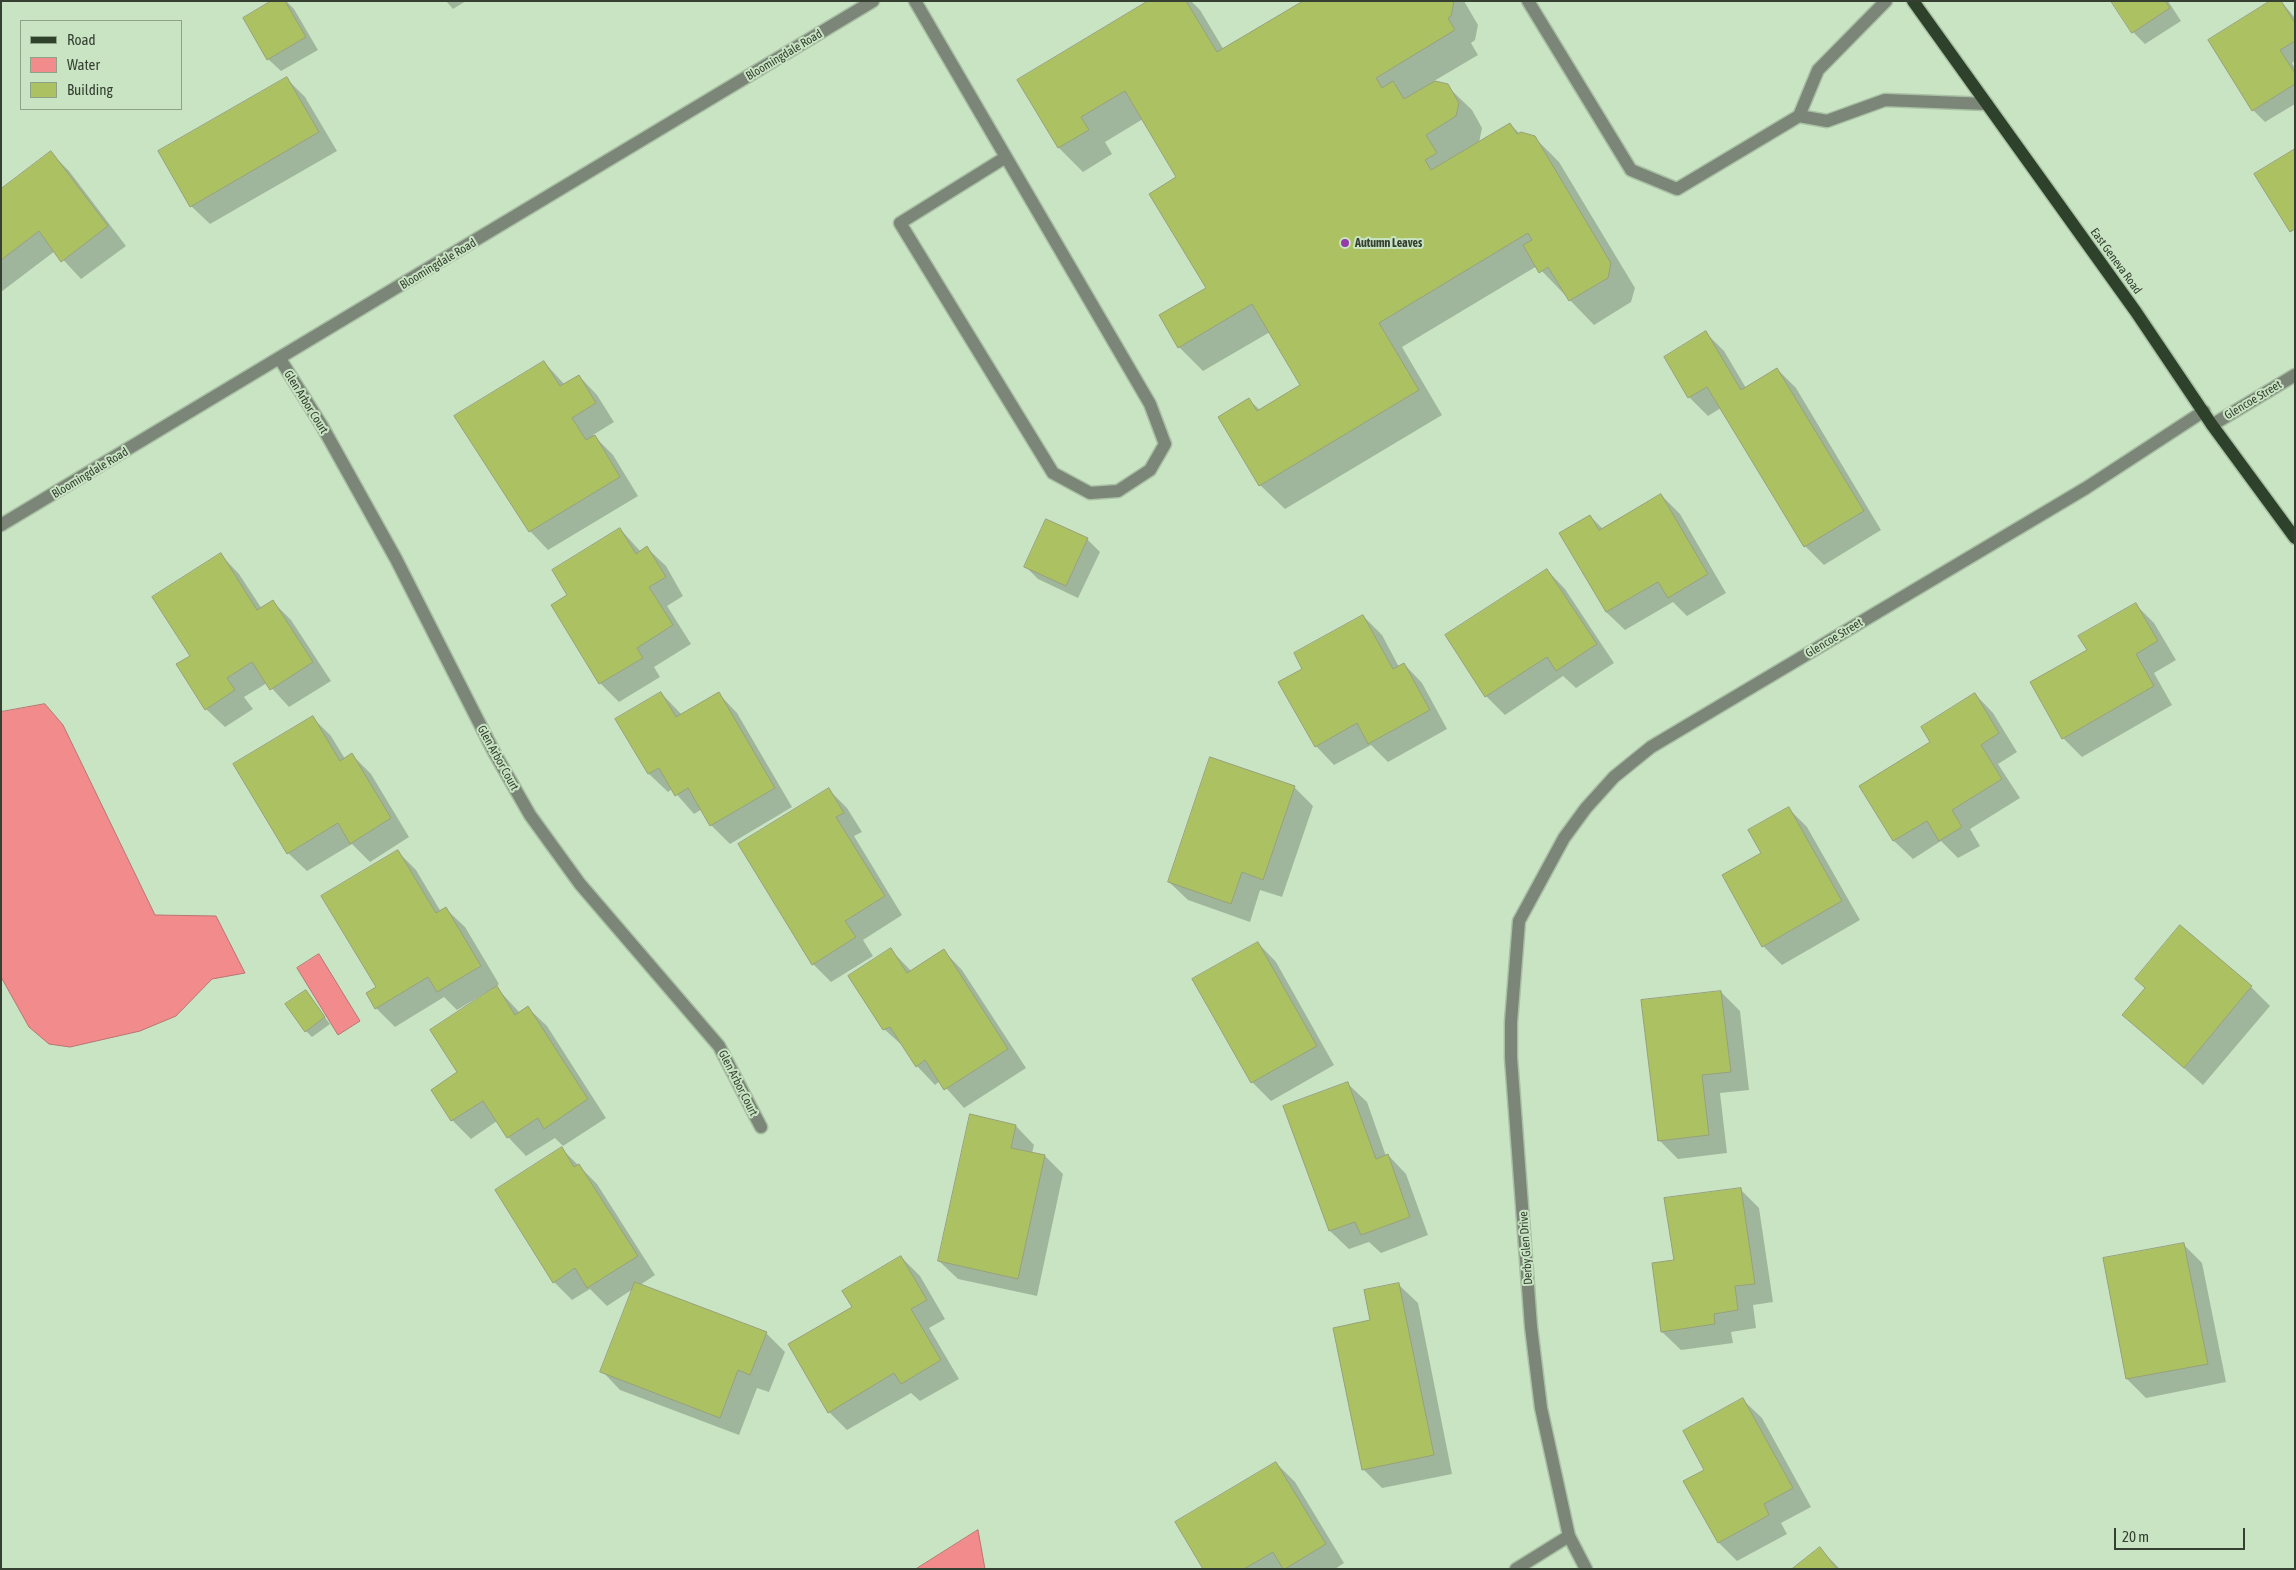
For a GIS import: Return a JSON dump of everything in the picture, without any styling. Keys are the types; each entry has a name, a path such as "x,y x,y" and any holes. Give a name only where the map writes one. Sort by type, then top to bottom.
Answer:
{"main road":[{"name":"East Geneva Road","path":"1913,1 2204,411 2212,425 2295,538"}],"street":[{"name":"Bloomingdale Road","path":"1,526 873,1"},
{"path":"915,1 1006,157 1150,404 1164,444 1150,470 1118,491 1090,493 1053,473 900,223 1006,157"},
{"path":"1528,1 1631,170 1678,189 1799,116 1818,70 1886,1"},
{"path":"1799,116 1827,121 1885,100 1987,104"},
{"name":"Glen Arbor Court","path":"280,359 322,426 396,559 494,752 530,815 580,884 719,1046 761,1127"},
{"name":"Glencoe Street","path":"2212,425 2295,375"},
{"name":"Glencoe Street","path":"1519,921 1564,838 1586,808 1614,777 1651,748 2086,488 2204,411"},
{"name":"Derby Glen Drive","path":"1519,921 1511,1022 1511,1058 1532,1327 1541,1408 1569,1536 1586,1569"},
{"path":"1516,1569 1569,1536"}],"water":[{"path":"45,704 63,725 155,915 216,916 245,973 212,979 176,1016 140,1031 70,1047 49,1044 29,1027 1,977 1,712"},
{"path":"319,954 360,1021 338,1035 297,968"},
{"path":"978,1530 985,1569 916,1569"}],"building":[{"path":"271,1 285,1 306,37 267,60 243,18"},
{"name":"Autumn Leaves","path":"1148,1 1186,1 1217,52 1303,1 1454,1 1451,16 1448,18 1455,30 1376,78 1382,88 1393,81 1404,99 1435,81 1448,84 1459,103 1456,116 1426,135 1437,153 1425,160 1431,170 1510,123 1517,134 1521,132 1535,136 1611,263 1608,278 1569,301 1548,267 1539,273 1523,245 1532,240 1528,233 1379,323 1419,390 1259,486 1218,417 1249,398 1257,411 1300,385 1252,304 1178,348 1159,315 1206,288 1149,194 1176,177 1125,91 1081,117 1089,130 1058,148 1017,80"},
{"path":"2111,1 2165,1 2170,8 2132,33"},
{"path":"2270,1 2281,1 2295,23 2295,41 2280,50 2295,73 2295,84 2252,111 2208,40"},
{"path":"287,77 319,132 190,207 158,151"},
{"path":"2295,149 2295,229 2290,232 2254,174"},
{"path":"51,151 108,226 61,262 39,231 1,260 1,189"},
{"path":"1706,331 1741,390 1777,368 1864,511 1804,547 1707,387 1688,398 1664,357"},
{"path":"544,361 560,386 579,375 596,403 572,418 586,440 595,435 620,477 529,532 454,416"},
{"path":"1661,494 1708,574 1668,598 1658,582 1606,612 1559,533 1590,515 1599,530"},
{"path":"1046,519 1088,538 1066,586 1024,567"},
{"path":"620,528 636,554 647,546 666,577 649,587 673,625 637,648 643,658 599,684 551,605 567,595 552,570"},
{"path":"221,553 257,610 273,600 313,662 270,690 252,662 227,678 235,690 205,710 176,664 190,656 152,597"},
{"path":"1547,569 1597,644 1556,671 1547,657 1485,697 1445,635"},
{"path":"2136,603 2158,641 2136,654 2154,686 2062,739 2030,682 2087,650 2078,636"},
{"path":"1363,615 1393,669 1404,663 1430,710 1368,744 1357,723 1315,747 1278,682 1302,669 1294,653"},
{"path":"661,692 676,717 719,692 775,788 710,826 688,788 675,796 659,768 648,774 615,719"},
{"path":"1975,693 1999,733 1981,745 2002,779 1952,810 1962,827 1939,841 1927,821 1893,841 1859,786 1930,742 1921,727"},
{"path":"313,716 340,761 352,753 391,818 350,844 338,823 287,854 233,764"},
{"path":"1210,757 1295,786 1263,880 1242,872 1231,904 1168,882"},
{"path":"829,788 844,813 836,817 885,896 845,921 856,937 812,965 738,844"},
{"path":"1789,807 1842,901 1762,947 1722,875 1761,853 1748,830"},
{"path":"398,850 436,913 446,907 481,966 437,992 428,977 375,1009 366,993 376,987 321,896"},
{"path":"2180,925 2252,986 2184,1068 2122,1015 2145,988 2135,979"},
{"path":"1258,942 1317,1046 1251,1083 1192,979"},
{"path":"891,948 907,973 944,949 1008,1049 944,1090 925,1060 916,1067 890,1027 883,1030 848,976"},
{"path":"497,986 515,1015 528,1006 588,1099 544,1129 538,1118 507,1138 483,1101 451,1121 431,1090 457,1072 430,1030"},
{"path":"306,990 325,1017 305,1032 285,1004"},
{"path":"1721,991 1731,1072 1702,1075 1709,1135 1658,1141 1641,1000"},
{"path":"1348,1082 1376,1159 1388,1154 1410,1217 1361,1235 1355,1222 1329,1231 1283,1106"},
{"path":"970,1114 1016,1125 1011,1148 1045,1155 1018,1279 938,1261"},
{"path":"562,1147 574,1167 579,1164 638,1256 587,1288 575,1268 553,1283 495,1190"},
{"path":"1741,1188 1755,1284 1735,1286 1738,1310 1714,1314 1715,1324 1661,1332 1652,1263 1674,1260 1664,1198"},
{"path":"2184,1243 2208,1364 2126,1379 2103,1258"},
{"path":"901,1256 927,1300 911,1309 941,1360 901,1384 894,1373 828,1413 788,1344 852,1307 842,1291"},
{"path":"635,1282 767,1332 750,1375 738,1370 720,1418 600,1372"},
{"path":"1399,1283 1434,1455 1362,1470 1333,1328 1370,1320 1364,1290"},
{"path":"1743,1398 1793,1488 1764,1504 1769,1515 1718,1543 1683,1481 1704,1470 1683,1431"},
{"path":"1276,1462 1326,1544 1285,1569 1283,1569 1273,1552 1244,1569 1203,1569 1175,1522"},
{"path":"1820,1547 1837,1569 1792,1569"}],"place":[{"name":"Autumn Leaves","path":"1345,243"}]}
